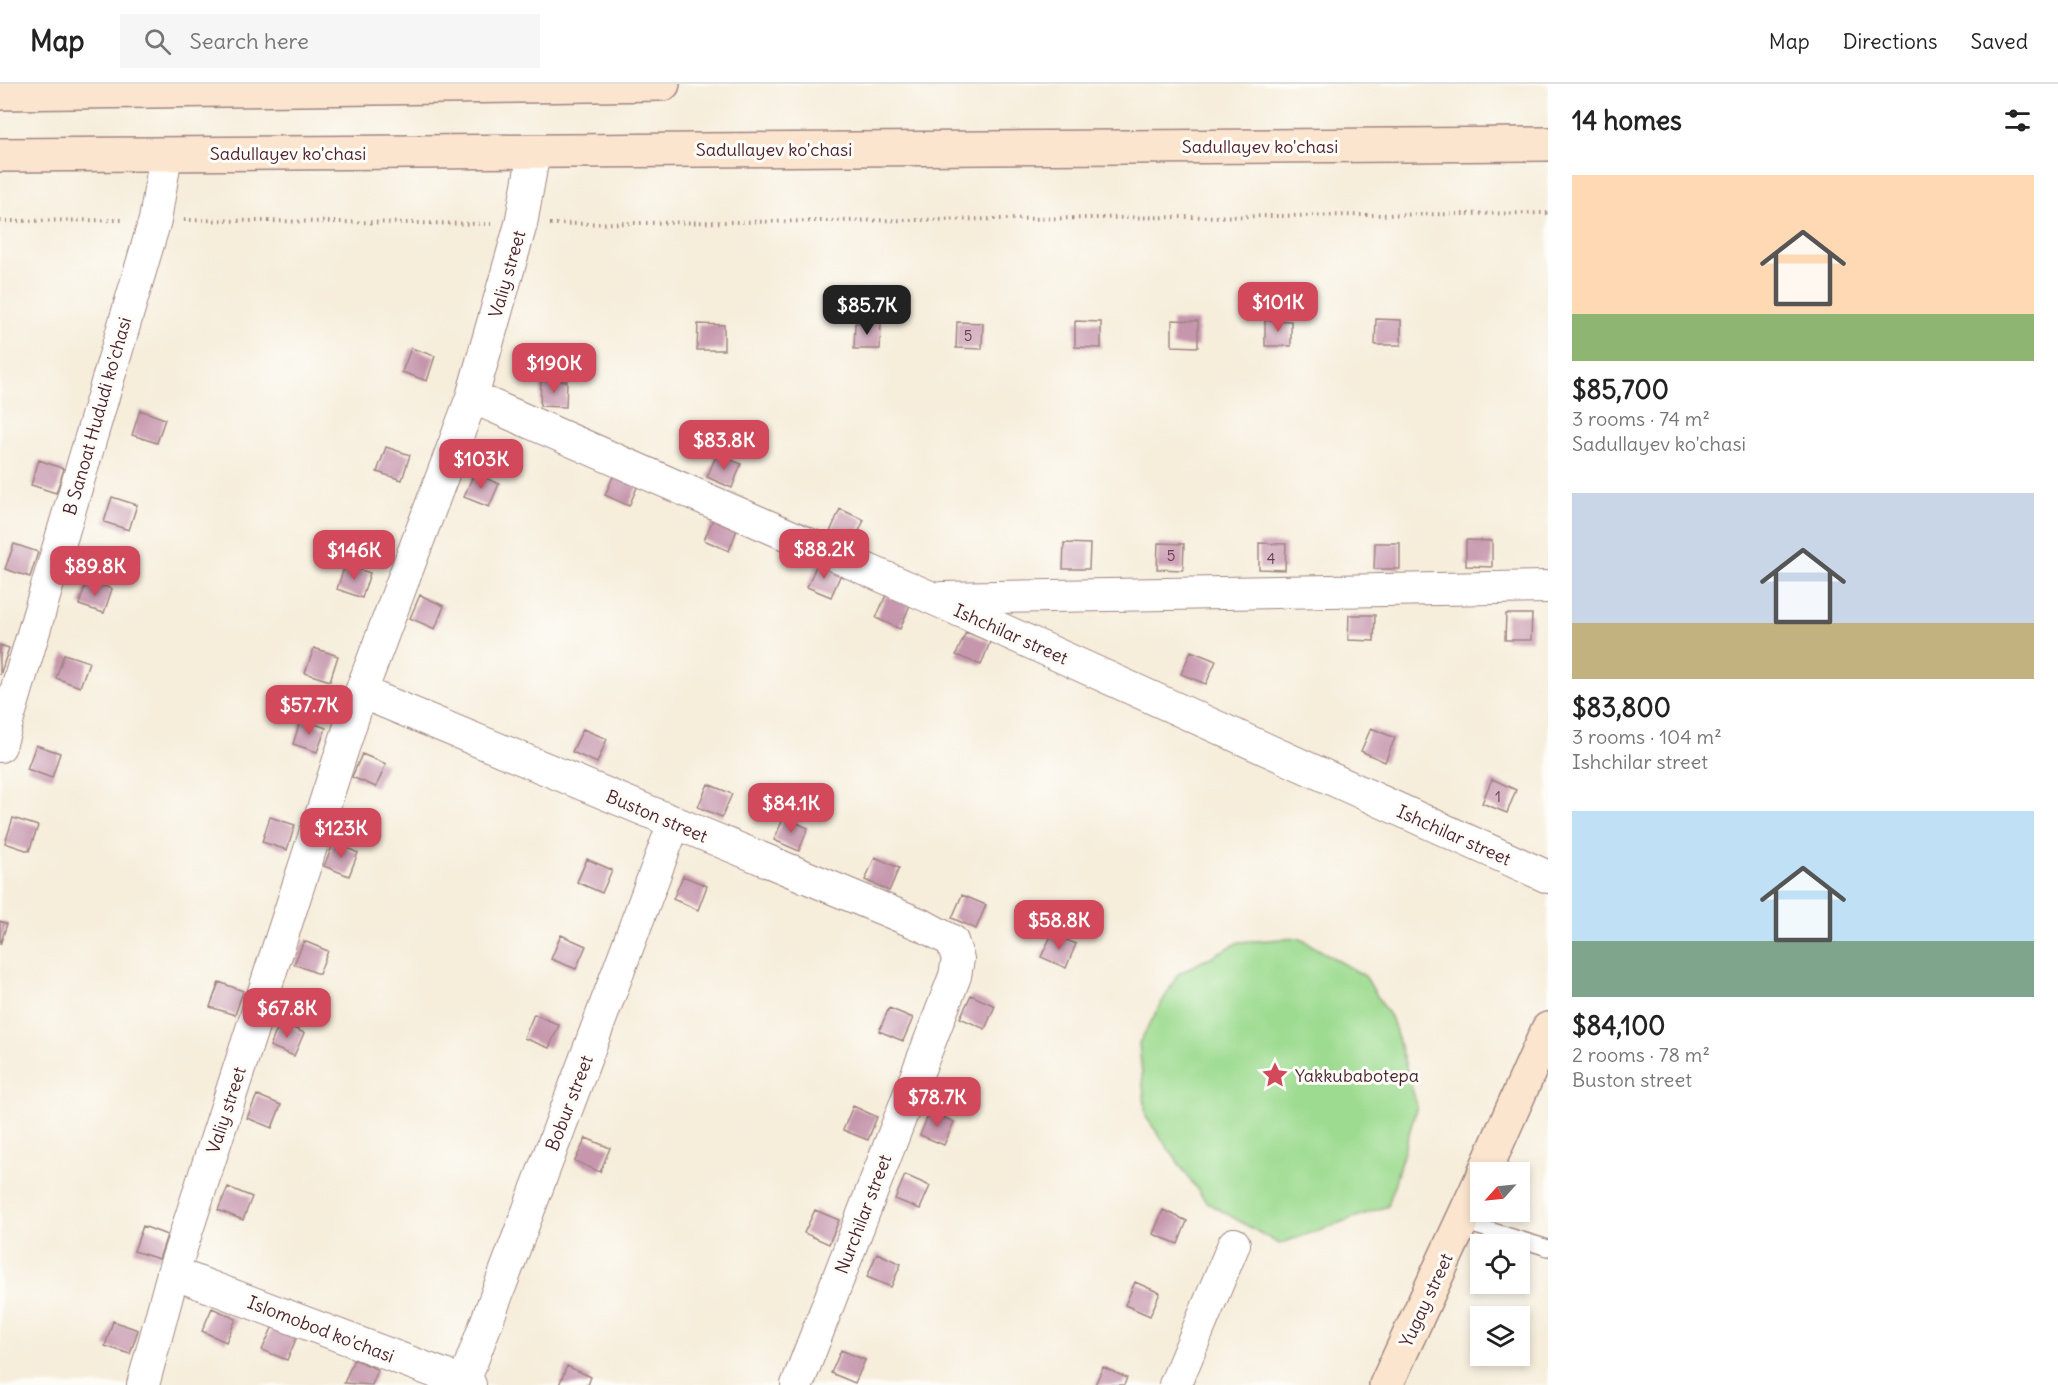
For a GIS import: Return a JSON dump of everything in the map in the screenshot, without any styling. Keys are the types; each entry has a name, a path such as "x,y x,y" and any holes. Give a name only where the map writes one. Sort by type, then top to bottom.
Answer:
{"main road":[{"path":"0,93 259,87 663,84"},
{"name":"Sadullayev ko'chasi","path":"0,155 1548,144"},
{"path":"1489,1162 1548,1029"},
{"name":"Yugay street","path":"1386,1385 1470,1206"}],"street":[{"name":"Valiy street","path":"143,1385 173,1273 361,692 472,397 521,224 534,152"},
{"name":"B Sanoat Hududi ko'chasi","path":"0,746 155,220 166,154"},
{"name":"Ishchilar street","path":"472,397 932,598 1548,877"},
{"path":"932,598 1548,587"},
{"name":"Buston street","path":"361,692 924,926 952,941 958,959 955,976"},
{"name":"Bobur street","path":"467,1384 674,823"},
{"name":"Nurchilar street","path":"797,1385 955,976"},
{"path":"1175,1385 1234,1244"},
{"name":"Islomobod ko'chasi","path":"173,1273 467,1384"}],"lane":[{"path":"1463,1222 1548,1248"}],"path":[{"path":"0,221 155,220 521,224 1548,213"}],"green space":[{"name":"Yakkubabotepa","path":"1299,938 1365,976 1393,1022 1417,1106 1388,1206 1279,1244 1206,1202 1146,1117 1139,1043 1178,974 1239,942"}],"building":[{"path":"1376,319 1401,320 1401,345 1375,345"},
{"path":"1172,320 1198,321 1198,347 1172,346"},
{"path":"1265,320 1291,321 1291,346 1265,346"},
{"path":"1075,321 1101,322 1101,348 1075,347"},
{"path":"957,322 983,323 982,349 956,348"},
{"path":"855,323 881,323 880,349 854,349"},
{"path":"698,324 724,325 724,350 697,350"},
{"path":"411,348 435,356 427,381 402,372"},
{"path":"541,380 567,381 566,407 540,406"},
{"path":"140,410 165,419 157,443 132,435"},
{"path":"386,447 410,455 402,480 377,472"},
{"path":"717,454 741,464 732,488 707,477"},
{"path":"39,460 64,469 56,493 31,485"},
{"path":"615,472 639,483 629,506 605,495"},
{"path":"474,473 499,484 489,507 464,497"},
{"path":"112,497 137,505 129,530 104,522"},
{"path":"840,509 864,520 854,543 830,532"},
{"path":"714,517 738,527 729,551 704,540"},
{"path":"1466,540 1492,541 1492,567 1466,566"},
{"path":"1064,543 1090,544 1089,569 1063,569"},
{"path":"1158,543 1184,544 1183,570 1157,569"},
{"path":"1259,543 1286,544 1285,570 1259,569"},
{"path":"1375,543 1400,543 1400,569 1374,569"},
{"path":"14,544 38,552 30,577 5,569"},
{"path":"817,564 841,574 831,597 807,587"},
{"path":"345,565 370,573 362,598 337,589"},
{"path":"87,580 112,589 104,613 79,605"},
{"path":"420,595 444,606 435,629 410,618"},
{"path":"886,595 910,605 900,629 876,618"},
{"path":"1506,614 1532,614 1531,640 1505,640"},
{"path":"1349,615 1375,615 1374,641 1348,640"},
{"path":"966,632 990,642 981,665 956,655"},
{"path":"0,645 9,648 0,675"},
{"path":"314,648 338,656 330,681 305,673"},
{"path":"1191,651 1216,661 1206,684 1181,674"},
{"path":"64,654 89,662 80,687 56,678"},
{"path":"301,719 326,728 317,752 293,744"},
{"path":"1371,728 1395,738 1385,762 1361,751"},
{"path":"583,729 607,739 597,763 572,752"},
{"path":"36,745 60,753 52,778 27,769"},
{"path":"362,754 386,764 376,787 352,777"},
{"path":"1492,779 1516,790 1507,813 1482,803"},
{"path":"708,784 732,794 722,817 698,807"},
{"path":"270,817 295,825 287,850 262,842"},
{"path":"784,817 808,828 799,851 774,840"},
{"path":"13,818 38,826 29,851 5,843"},
{"path":"334,842 358,853 349,876 324,866"},
{"path":"875,857 899,868 889,891 865,880"},
{"path":"587,859 612,870 602,893 577,882"},
{"path":"683,876 707,886 698,910 673,899"},
{"path":"962,895 986,905 976,929 952,918"},
{"path":"0,921 7,924 0,945"},
{"path":"1052,934 1076,944 1066,968 1041,957"},
{"path":"561,935 586,946 576,969 551,959"},
{"path":"304,941 328,951 319,974 294,964"},
{"path":"219,982 243,991 235,1015 210,1007"},
{"path":"971,995 995,1006 985,1029 960,1018"},
{"path":"889,1008 913,1018 903,1041 879,1031"},
{"path":"534,1014 559,1025 549,1048 524,1038"},
{"path":"280,1022 304,1033 294,1056 270,1046"},
{"path":"257,1095 281,1105 272,1128 247,1118"},
{"path":"853,1106 877,1117 868,1140 843,1130"},
{"path":"930,1111 954,1122 944,1145 920,1135"},
{"path":"586,1138 610,1148 600,1172 575,1161"},
{"path":"905,1175 930,1186 920,1209 895,1199"},
{"path":"228,1187 252,1197 243,1220 218,1210"},
{"path":"815,1210 839,1220 829,1244 804,1233"},
{"path":"1163,1210 1187,1221 1178,1244 1153,1234"},
{"path":"143,1226 167,1235 159,1259 134,1251"},
{"path":"877,1253 901,1264 891,1287 867,1277"},
{"path":"1135,1282 1160,1293 1150,1316 1125,1305"},
{"path":"212,1308 236,1319 226,1342 202,1331"},
{"path":"113,1321 138,1330 130,1354 105,1346"},
{"path":"273,1326 297,1337 287,1360 262,1350"},
{"path":"841,1350 865,1360 855,1383 831,1373"},
{"path":"354,1359 378,1370 372,1385 344,1383"},
{"path":"567,1366 591,1377 588,1385 559,1385"},
{"path":"1103,1367 1127,1378 1124,1385 1095,1385"}],"place":[{"name":"Yakkubabotepa","path":"1275,1075"}]}
